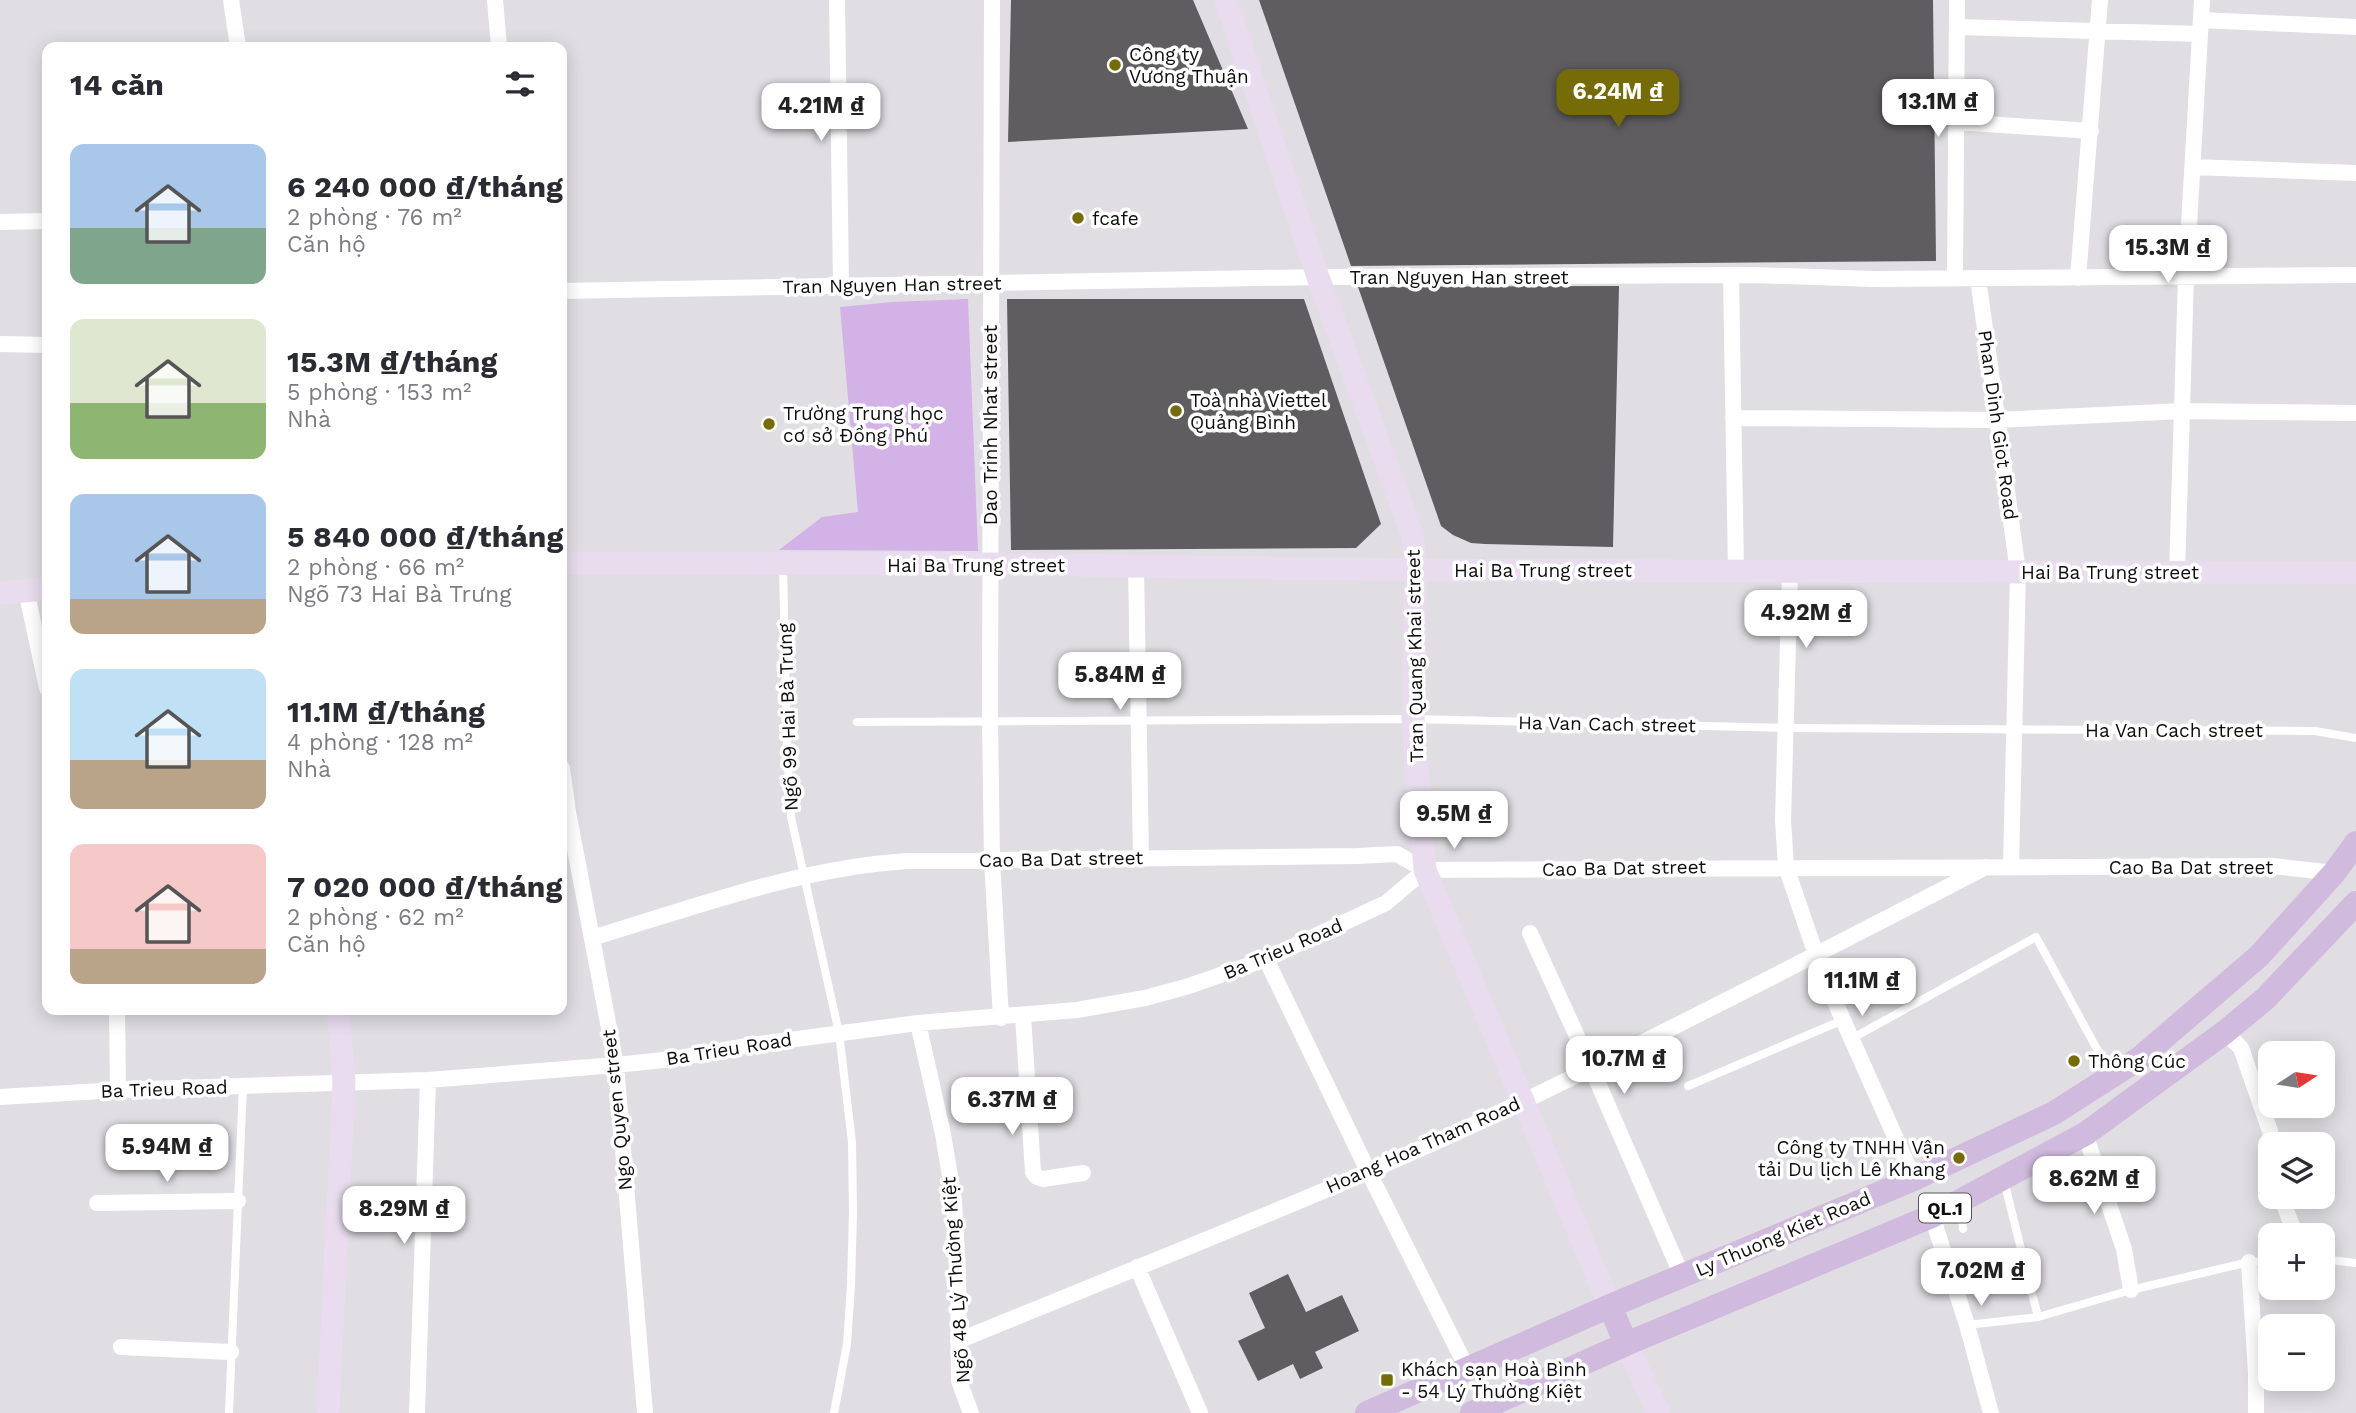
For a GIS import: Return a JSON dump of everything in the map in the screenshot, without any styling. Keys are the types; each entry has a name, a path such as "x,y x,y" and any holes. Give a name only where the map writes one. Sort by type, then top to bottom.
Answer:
{"main road":[{"name":"Ly Thuong Kiet Road","path":"1367,1413 1609,1306 1914,1179 2054,1113 2140,1058 2259,956 2334,873 2356,843"},
{"name":"QL.1","path":"1472,1413 1626,1344 1932,1216 2085,1134 2225,1032 2266,998 2356,903"},
{"path":"1609,1306 1626,1344"}],"street":[{"path":"231,0 237,42"},
{"path":"495,0 499,42"},
{"path":"837,0 841,286"},
{"name":"Dao Trinh Nhat street","path":"992,0 990,720 992,860 1001,1018"},
{"name":"Tran Quang Khai street","path":"1226,0 1318,277 1412,534 1416,570 1413,719 1425,870 1609,1306"},
{"path":"1955,278 1957,0"},
{"path":"2078,278 2100,0"},
{"path":"2177,573 2186,277 2203,0"},
{"path":"1957,27 2099,31 2201,27 2356,27"},
{"path":"1956,122 2091,131"},
{"path":"2193,167 2356,173"},
{"path":"0,222 42,221"},
{"path":"1731,275 1736,571"},
{"name":"Tran Nguyen Han street","path":"567,291 1318,277 1731,275 1873,279 2356,275"},
{"name":"Phan Dinh Giot Road","path":"1978,278 2018,572 2011,866"},
{"path":"0,344 42,345"},
{"path":"1733,418 1997,421 2182,411 2356,413"},
{"name":"Hai Ba Trung street","path":"567,564 989,564 1416,570 2356,573"},
{"path":"1136,566 1141,858"},
{"path":"1790,571 1783,820 1786,867 1815,955 1914,1179"},
{"path":"0,593 37,589 42,638"},
{"name":"Ngo Quyen street","path":"567,796 616,1065 645,1413"},
{"name":"Cao Ba Dat street","path":"592,938 804,874 868,863 1397,854 1425,870 2273,866 2334,873"},
{"name":"Hoang Hoa Tham Road","path":"958,1340 1368,1171 1523,1101 1988,866"},
{"name":"Ba Trieu Road","path":"0,1097 243,1085 428,1080 616,1065 918,1023 1077,1010 1145,998 1220,977 1266,960 1386,903 1425,870"},
{"path":"1530,933 1682,1276"},
{"path":"1266,960 1467,1368"},
{"path":"117,1015 118,1090"},
{"path":"328,1413 344,1082 338,1015"},
{"path":"1023,1016 1033,1172 1037,1178 1043,1179 1083,1173"},
{"name":"Ngõ 48 Lý Thường Kiệt","path":"918,1023 943,1134 954,1200 959,1381 971,1413"},
{"path":"2225,1032 2241,1048 2270,1132"},
{"path":"417,1413 428,1080"},
{"path":"2085,1134 2124,1249 2131,1290"},
{"path":"97,1203 238,1201"},
{"path":"1932,1216 1967,1325 1991,1413"},
{"path":"2249,1262 2256,1413"},
{"path":"1137,1267 1200,1413"},
{"path":"1626,1344 1659,1413"},
{"path":"121,1347 232,1352"}],"lane":[{"name":"Ngõ 99 Hai Bà Trưng","path":"783,564 791,817 839,1033 852,1142 851,1285 846,1344 834,1413"},
{"name":"Ha Van Cach street","path":"857,722 1413,719 1786,728 2315,731 2356,738"},
{"path":"1851,1039 2036,937 2112,1076"},
{"path":"1688,1086 1843,1020"},
{"path":"229,1413 243,1085"},
{"path":"2003,1178 2038,1317"},
{"path":"1961,1200 1963,1229"},
{"path":"2335,1260 2356,1262"},
{"path":"1967,1325 2038,1317 2131,1290 2258,1262"}],"shaded area":[{"path":"968,299 978,551 779,550 822,517 858,512 840,307"}],"building":[{"name":"Công ty Vương Thuận","path":"1011,0 1193,0 1248,129 1008,142"},
{"path":"1259,0 1933,0 1936,261 1351,266"},
{"path":"1619,286 1613,547 1471,543 1453,535 1441,526 1358,287"},
{"name":"Toà nhà Viettel Quảng Bình","path":"1007,299 1304,299 1381,524 1356,548 1011,550"},
{"path":"1288,1274 1306,1312 1342,1295 1359,1331 1315,1352 1323,1368 1300,1379 1293,1364 1258,1381 1238,1341 1265,1328 1249,1293"}],"place":[{"name":"Công ty Vương Thuận","path":"1115,65"},
{"name":"fcafe","path":"1078,218"},
{"name":"Toà nhà Viettel Quảng Bình","path":"1176,411"},
{"name":"Trường Trung học cơ sở Đồng Phú","path":"769,424"},
{"name":"Thông Cúc","path":"2074,1061"},
{"name":"Công ty TNHH Vận tải Du lịch Lê Khang","path":"1959,1158"},
{"name":"Khách sạn Hoà Bình - 54 Lý Thường Kiệt","path":"1387,1380"}]}
